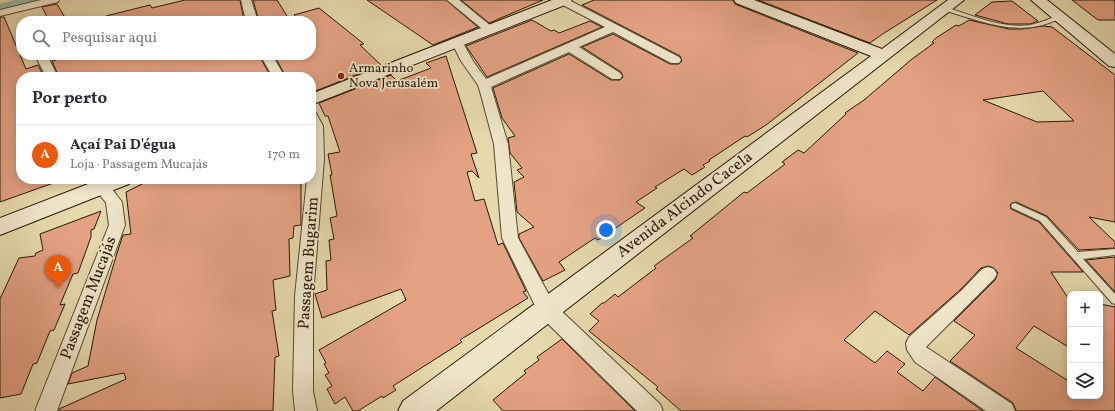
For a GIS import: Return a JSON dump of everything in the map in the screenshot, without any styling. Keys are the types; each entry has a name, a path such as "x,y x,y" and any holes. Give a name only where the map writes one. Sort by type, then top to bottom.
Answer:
{"main road":[{"path":"316,98 564,0"},
{"path":"741,0 883,55"},
{"path":"1038,0 1115,62"},
{"name":"Avenida Alcindo Cacela","path":"414,411 951,4"},
{"path":"0,227 103,184"}],"street":[{"path":"0,3 11,0"},
{"path":"0,13 18,4 54,0"},
{"path":"246,0 251,16"},
{"path":"452,0 490,30"},
{"path":"564,0 613,28 675,60"},
{"path":"18,4 24,16"},
{"path":"484,85 613,28"},
{"path":"458,43 467,61 484,85 488,95 501,144 510,238 547,310 652,411"},
{"path":"570,47 616,76"},
{"path":"44,60 50,72"},
{"path":"269,60 276,72"},
{"name":"Passagem Bugarim","path":"316,126 316,170"},
{"name":"Passagem Mucajás","path":"46,411 117,225 114,202 109,184"},
{"name":"Passagem Bugarim","path":"306,411 302,391 304,296 315,184"},
{"path":"988,274 968,295 916,342 917,350 922,356 1004,411"}],"lane":[{"path":"951,4 1002,25 1024,27 1037,25 1060,17"},
{"path":"1015,206 1043,219 1115,300"},
{"path":"1076,256 1115,252"}],"building":[{"path":"185,0 240,0 243,16 106,16 150,5 152,8"},
{"path":"253,0 277,0 287,16 258,16"},
{"path":"367,0 446,0 478,27 433,45"},
{"path":"461,0 543,0 489,23"},
{"path":"594,0 733,0 735,4 858,53 766,125 747,137 745,136 709,160 710,161 703,165 705,167 692,175 684,169 655,187 657,188 636,202 645,208 598,240 595,238 559,262 565,270 543,281 519,238 519,234 534,227 517,212 514,182 524,177 517,170 522,168 510,153 508,138 515,136 502,118 493,88 569,54 611,80 620,80 623,77 621,72 582,47 613,34 670,64 679,64 682,61 680,56 582,5"},
{"path":"758,0 937,0 870,43"},
{"path":"1072,0 1115,0 1115,20 1098,20"},
{"path":"1012,1 1038,21 1030,24 1008,24 975,15 992,2"},
{"path":"57,4 64,16 46,16 42,7"},
{"path":"319,8 364,44 360,45 381,65 316,91 316,72 283,72 277,60 316,60 316,16 294,15"},
{"path":"0,17 4,17 16,45 16,60 22,60 26,69 38,65 42,72 16,72 16,184 51,184 0,202"},
{"path":"532,20 551,31 554,30 559,33 590,21 602,27 487,77 466,46"},
{"path":"969,20 1009,29 1043,26 1052,27 1115,75 1115,222 1089,217 1115,242 1115,248 1079,250 1047,216 1016,202 1010,205 1011,209 1039,222 1083,272 1051,272 1067,296 1067,346 1034,326 1016,348 1067,380 1067,399 1103,399 1103,305 1115,307 1115,411 1016,411 1013,403 950,361 975,335 954,321 995,280 998,273 994,268 988,266 981,268 961,289 909,335 875,311 844,340 875,363 887,351 905,364 897,372 923,391 935,377 983,411 681,411 656,389 658,387 589,331 599,321 590,314 602,303 615,294 618,297 656,268 654,266 693,238 690,236 744,192 747,193 785,164 782,162 798,150 804,153 846,114 845,113 864,100 912,59 934,43 932,42 936,38 956,25 959,26","holes":["1043,91 1074,121 1037,122 983,100"]},
{"path":"446,56 477,153 471,154 479,178 472,171 467,172 475,201 484,199 498,245 503,243 526,291 523,292 528,298 460,340 462,342 393,386 396,390 383,398 382,396 358,411 353,411 345,397 335,404 327,389 332,386 325,375 329,373 324,364 326,363 319,350 406,300 401,289 322,318 315,294 327,290 326,261 331,260 329,240 334,239 330,218 337,216 328,154 340,152 328,116 325,116 319,103 391,75 397,81 431,68 426,63"},
{"path":"262,60 268,72 57,72 52,61"},
{"path":"142,184 301,184 301,225 294,226 293,238 289,239 290,276 273,280 276,310 272,311 279,356 275,357 273,411 59,411 59,409 126,379 124,373 68,384 72,373 88,366 97,320 118,250 123,235 131,234 126,192"},
{"path":"101,211 94,229 91,230 91,237 78,273 73,274 60,305 65,304 54,330 50,331 37,363 33,364 21,394 0,398 0,299 19,258 35,256 36,253 43,250 40,234"},
{"path":"1115,257 1115,292 1086,260"},
{"path":"562,339 635,411 503,411 493,400 526,373 524,371 539,360 537,357"}],"waterway":[{"path":"0,8 31,0"}],"place":[{"name":"Armarinho Nova Jerusalém","path":"341,76"},
{"name":"Açaí Pai D'égua","path":"58,288"}]}
